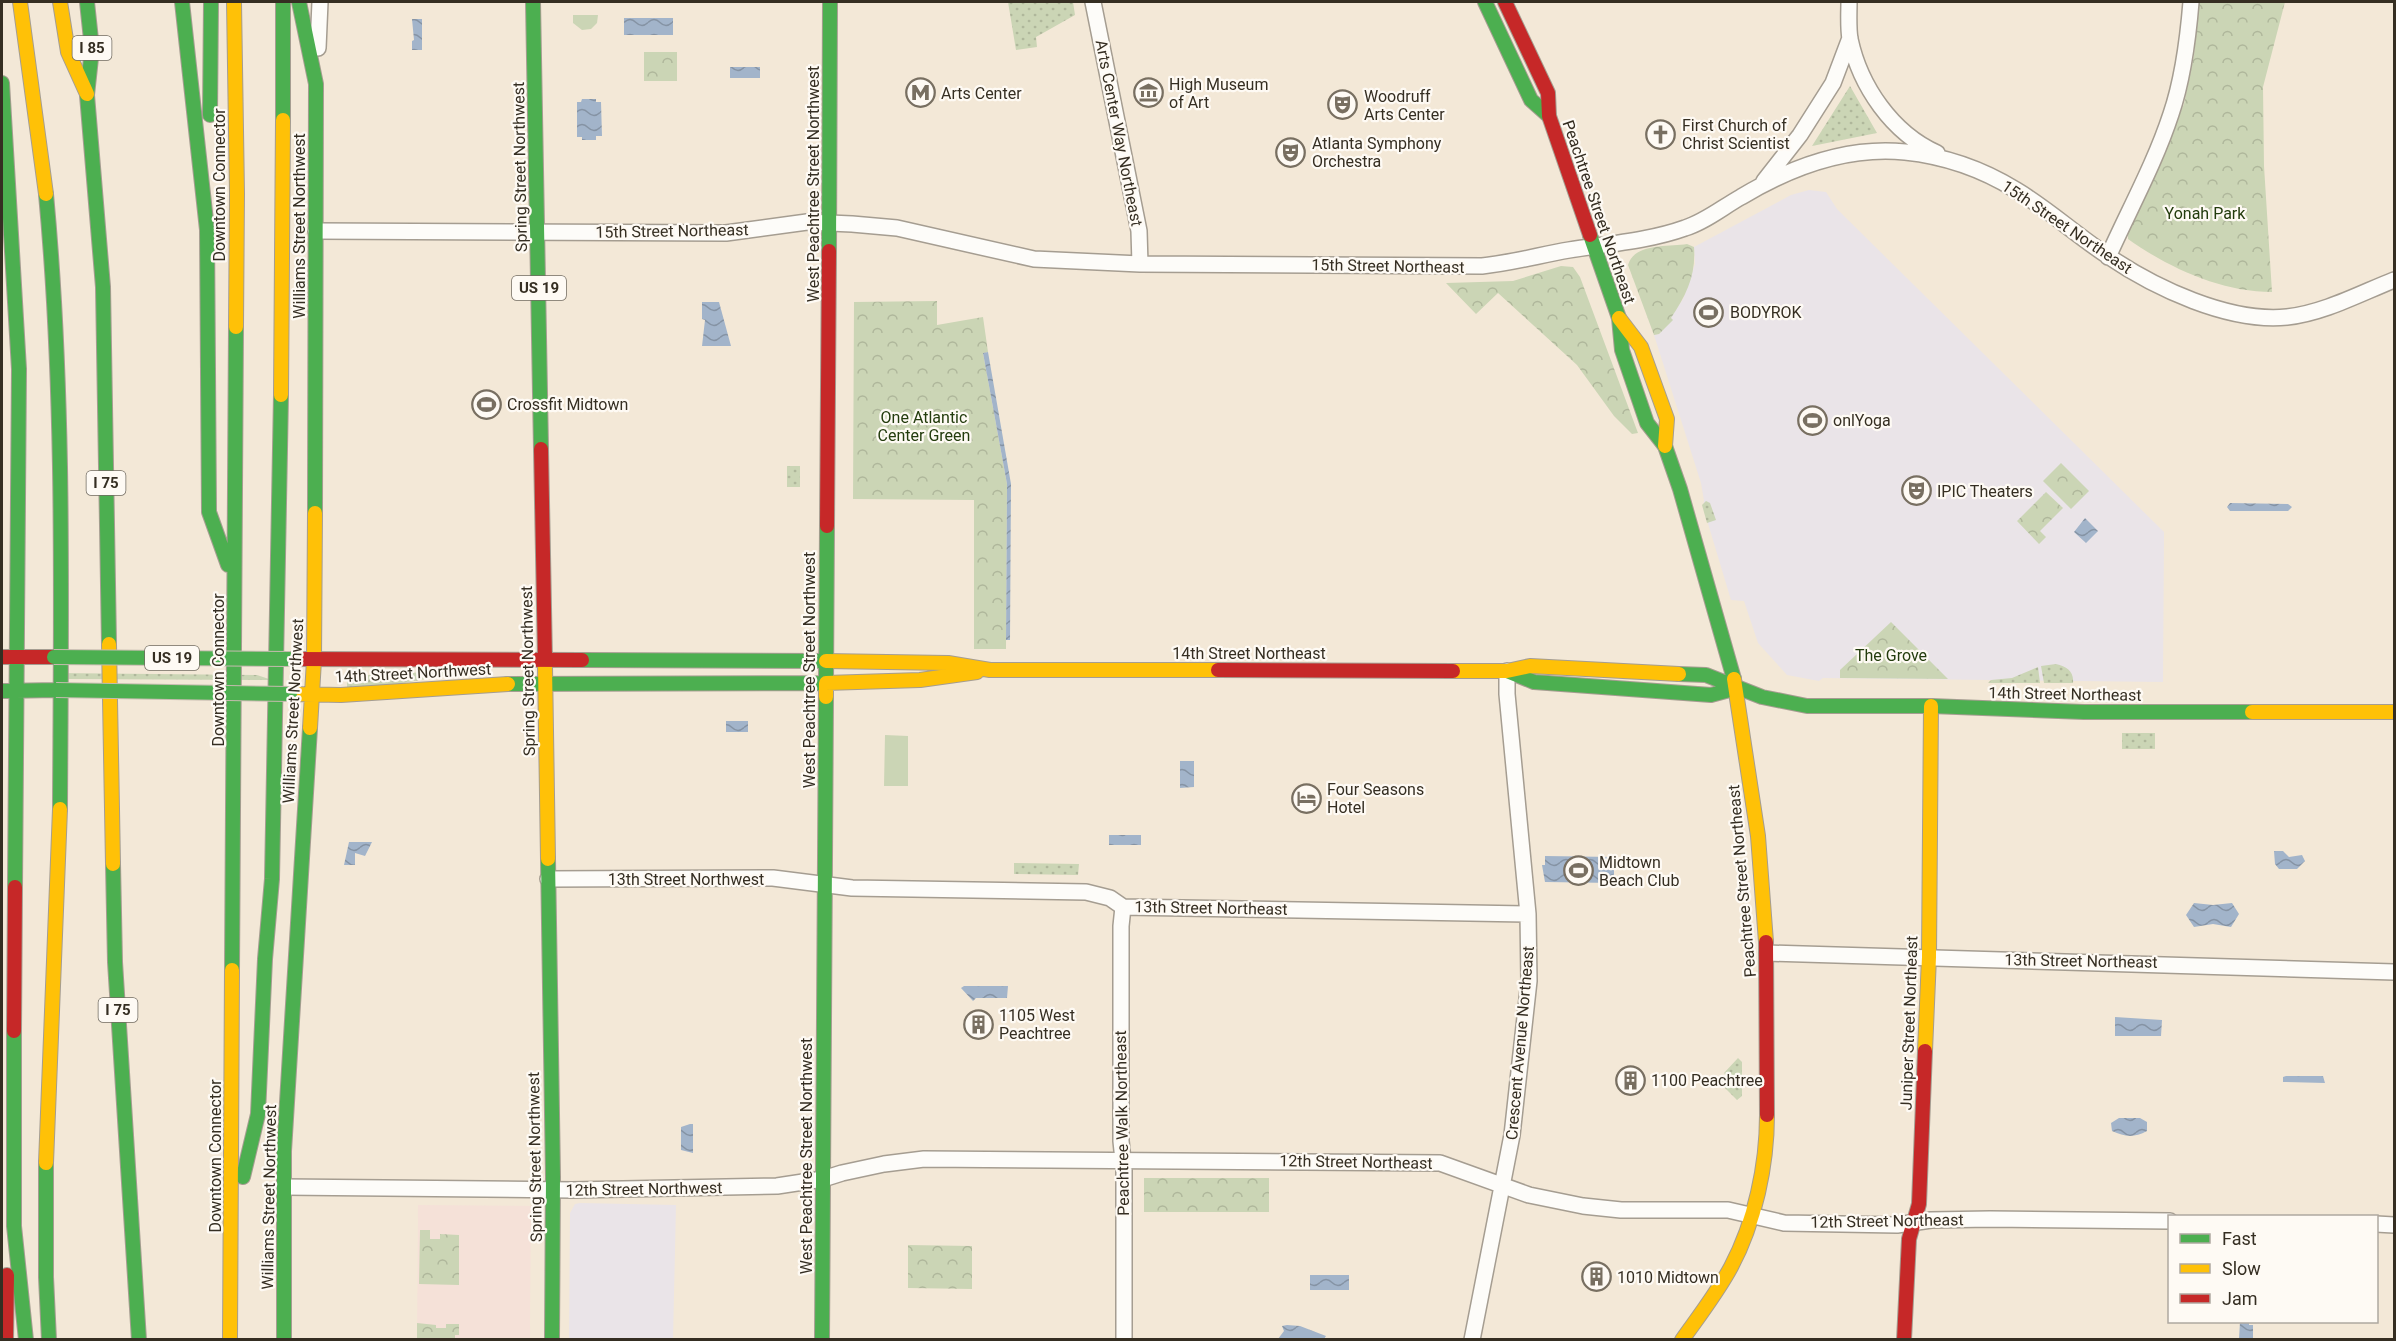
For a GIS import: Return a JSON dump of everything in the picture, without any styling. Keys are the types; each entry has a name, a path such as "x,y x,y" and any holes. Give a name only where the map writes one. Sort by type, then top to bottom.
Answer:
{"main road":[{"path":"20,2 30,62 47,219 58,375 60,836 46,1154 45,1284 49,1340"},
{"name":"I 75","path":"60,2 68,52 87,95 103,287 115,962 139,1340"},
{"name":"I 85","path":"87,2 92,49 87,95"},
{"path":"182,2 207,230 210,317 209,512 235,583"},
{"path":"207,230 211,193 211,2"},
{"name":"Downtown Connector","path":"230,1340 237,194 234,2"},
{"path":"231,1226 258,1114 265,959 272,879 281,498 283,2"},
{"name":"Williams Street Northwest","path":"284,1340 284,1187 288,1074 314,660 316,84 299,2"},
{"name":"Spring Street Northwest","path":"533,2 545,660 552,1340"},
{"name":"West Peachtree Street Northwest","path":"822,1340 831,2"},
{"name":"Peachtree Street Northeast","path":"1485,2 1531,100 1549,116"},
{"name":"Peachtree Street Northeast","path":"1505,2 1548,93 1549,116 1618,318 1622,350 1647,423 1665,446 1680,489 1737,688 1758,837 1767,952 1767,1119 1760,1186 1732,1265 1682,1340"},
{"path":"2,83 19,369 14,1226 26,1340"},
{"name":"Peachtree Street Northeast","path":"1618,318 1641,347 1666,419 1665,446"},
{"name":"14th Street Northwest","path":"2,657 826,661"},
{"name":"14th Street Northeast","path":"826,661 948,663 990,670 1507,671 1530,666 1706,675 1769,700 1807,706 1931,706 2084,712 2394,712"},
{"name":"14th Street Northeast","path":"826,683 947,679 990,670"},
{"name":"14th Street Northeast","path":"1507,671 1534,682 1603,688 1711,695 1737,688"},
{"name":"14th Street Northwest","path":"2,691 341,695 545,683 826,683"},
{"name":"Juniper Street Northeast","path":"1904,1340 1909,1239 1919,1204 1929,957 1931,706"},
{"path":"6,1340 7,1263 14,1226"}],"street":[{"path":"316,84 320,2"},
{"name":"Arts Center Way Northeast","path":"1093,2 1139,231 1140,264"},
{"path":"1849,2 1850,38 1863,78 1890,119 1918,143 1956,162"},
{"path":"2108,257 2161,141 2171,113 2182,63 2190,2"},
{"path":"1761,185 1800,135 1833,83 1850,38"},
{"name":"15th Street Northeast","path":"316,231 726,233 790,224 830,223 897,228 1034,259 1140,264 1482,266 1513,263 1595,246 1659,236 1690,227 1761,185 1820,159 1863,152 1903,152 1956,162 2017,190 2108,257 2146,279 2190,299 2219,308 2252,316 2289,317 2318,310 2394,280"},
{"name":"Crescent Avenue Northeast","path":"1472,1340 1514,1126 1528,981 1528,914 1507,693 1507,671"},
{"name":"13th Street Northwest","path":"548,879 773,878 825,885"},
{"name":"13th Street Northeast","path":"825,885 852,888 1086,892 1110,898 1123,907 1528,914"},
{"name":"Peachtree Walk Northeast","path":"1123,907 1121,927 1121,1141 1124,1340"},
{"name":"13th Street Northeast","path":"1767,952 2394,972"},
{"name":"12th Street Northeast","path":"823,1179 842,1173 924,1159 1440,1163 1529,1195 1601,1209 1728,1210 1784,1223 1897,1225 1931,1220 1990,1219 2168,1221"},
{"name":"12th Street Northwest","path":"284,1187 552,1190 777,1186 823,1179"},
{"path":"2378,1224 2394,1225"}],"shaded area":[{"path":"1809,190 1826,192 1837,209 2164,532 2163,682 1823,678 1819,681 1787,675 1758,643 1744,601 1731,600 1703,507 1701,483 1654,335 1659,334 1672,320 1670,318 1683,299 1695,264 1694,247 1791,195"},
{"path":"575,1204 676,1205 673,1339 569,1339 570,1213"},
{"path":"418,1205 531,1206 530,1339 417,1340"}],"green space":[{"path":"1008,2 1073,2 1075,15 1036,37 1037,47 1016,50"},
{"name":"Yonah Park","path":"2199,2 2285,2 2263,87 2264,166 2272,292 2234,288 2215,283 2178,269 2128,239 2128,228 2142,202 2184,104 2194,55"},
{"path":"573,15 598,15 597,23 591,29 582,30 573,23"},
{"path":"644,52 677,52 677,81 644,81"},
{"path":"1850,86 1877,133 1812,146"},
{"path":"1687,244 1694,247 1694,267 1689,284 1671,318 1673,320 1659,334 1654,335 1628,265 1631,258 1644,249"},
{"path":"1561,266 1573,267 1580,277 1638,433 1632,434 1614,416 1577,365 1498,293 1476,314 1446,283 1513,281"},
{"name":"One Atlantic Center Green","path":"937,301 937,325 983,317 988,352 983,353 1007,484 1006,649 974,649 974,500 853,499 854,302"},
{"path":"2061,463 2089,491 2071,509 2043,481"},
{"path":"787,466 800,466 800,487 787,487"},
{"path":"2046,492 2063,508 2040,531 2046,537 2039,544 2017,521"},
{"path":"1706,501 1710,503 1716,520 1707,523 1702,505"},
{"name":"The Grove","path":"1891,622 1948,679 1840,678 1840,670"},
{"path":"2056,664 2069,670 2073,683 2044,683 2041,666"},
{"path":"2038,667 2040,683 1988,683 1991,680 2012,678"},
{"path":"464,668 464,672 392,685 347,687 347,675 391,675"},
{"path":"55,673 257,675 272,680 69,679"},
{"path":"2122,733 2155,733 2155,749 2122,749"},
{"path":"885,735 908,736 908,786 884,786"},
{"path":"1014,863 1079,864 1078,875 1014,874"},
{"path":"1738,1058 1742,1062 1742,1096 1737,1100 1720,1083 1727,1076 1724,1073"},
{"path":"1144,1178 1269,1178 1269,1212 1144,1212"},
{"path":"420,1230 430,1230 430,1239 440,1239 440,1234 459,1235 459,1285 419,1284"},
{"path":"908,1245 972,1246 972,1289 908,1288"},
{"path":"417,1323 436,1325 436,1328 446,1328 446,1324 459,1324 459,1335 455,1335 455,1339 417,1339"}],"water":[{"path":"624,18 673,18 673,35 624,35"},
{"path":"412,19 422,19 422,50 412,50 414,40"},
{"path":"730,67 760,67 760,78 730,78"},
{"path":"582,99 596,99 596,102 601,102 602,136 596,136 596,140 582,140 582,137 577,137 577,102 581,102"},
{"path":"702,302 719,302 731,346 702,346 705,320 702,319"},
{"path":"988,352 1011,484 1010,640 1006,640 1007,484 983,353"},
{"path":"2230,503 2288,504 2292,507 2288,511 2230,511 2227,507"},
{"path":"2085,518 2098,531 2086,543 2074,532"},
{"path":"726,721 748,721 748,732 726,732"},
{"path":"1180,761 1194,761 1194,787 1180,788"},
{"path":"1109,835 1141,835 1141,845 1109,845"},
{"path":"349,842 372,842 365,856 355,853 355,865 344,865"},
{"path":"2274,851 2283,851 2289,857 2302,855 2305,861 2297,869 2279,869 2275,864"},
{"name":"Midtown Beach Club","path":"1545,856 1614,857 1614,883 1545,882 1542,865 1545,865"},
{"path":"2194,903 2213,905 2232,903 2239,914 2231,927 2213,924 2194,927 2186,915"},
{"path":"964,986 1008,986 1007,998 976,998 973,1001 961,988"},
{"path":"2115,1017 2162,1020 2161,1036 2115,1036"},
{"path":"2323,1076 2325,1083 2283,1082 2283,1077"},
{"path":"2119,1118 2140,1118 2147,1122 2147,1131 2130,1136 2112,1131 2111,1123"},
{"path":"693,1124 693,1153 681,1150 681,1127"},
{"path":"1310,1275 1349,1275 1349,1290 1310,1290"},
{"path":"2240,1323 2253,1325 2253,1339 2239,1339"},
{"path":"1282,1326 1300,1326 1326,1336 1324,1339 1278,1339 1284,1331"}],"traffic: fast":[{"path":"87,2 92,49 87,95 103,287 109,644"},
{"path":"182,2 207,230 209,512 228,565"},
{"path":"210,115 211,2"},
{"path":"283,2 283,120"},
{"path":"299,2 316,84"},
{"path":"533,2 541,449"},
{"path":"829,251 830,2"},
{"path":"1485,2 1531,100 1549,116"},
{"path":"2,83 19,369 15,887"},
{"path":"315,513 316,84"},
{"path":"46,194 59,424 60,809"},
{"path":"1590,235 1619,318 1622,350 1647,423 1665,446 1680,489 1734,679"},
{"path":"232,970 236,327"},
{"path":"243,1177 258,1114 265,959 272,879 281,395"},
{"path":"508,684 826,683 827,526"},
{"path":"54,657 290,659"},
{"path":"582,660 826,661"},
{"path":"1507,671 1534,682 1711,695 1737,688"},
{"path":"1679,674 1706,675 1762,697 1807,706 1931,706 2084,712 2252,712"},
{"path":"2,691 56,690"},
{"path":"56,690 290,694"},
{"path":"822,1340 826,697"},
{"path":"284,1340 284,1151 310,728"},
{"path":"548,859 553,1177 552,1340"},
{"path":"113,864 115,962 139,1340"},
{"path":"14,1031 14,1226 26,1340"},
{"path":"46,1163 46,1277 49,1340"}],"traffic: slow":[{"path":"20,2 46,194"},
{"path":"60,2 68,52 87,94"},
{"path":"234,2 237,194 236,327"},
{"path":"281,395 283,120"},
{"path":"1619,318 1641,347 1667,419 1665,446"},
{"path":"310,728 314,660 315,513"},
{"path":"109,644 113,864"},
{"path":"826,661 948,663 990,670 1218,670"},
{"path":"545,666 548,859"},
{"path":"1453,671 1507,671 1530,666 1679,674"},
{"path":"826,697 826,683 920,680 977,672"},
{"path":"1734,679 1758,836 1766,942"},
{"path":"290,694 341,695 508,684"},
{"path":"1925,1051 1929,957 1931,706"},
{"path":"2252,712 2394,712"},
{"path":"46,1163 60,809"},
{"path":"230,1340 232,970"},
{"path":"1682,1340 1726,1277 1747,1231 1762,1173 1767,1115"}],"traffic: jam":[{"path":"1505,2 1548,93 1549,116 1590,235"},
{"path":"827,526 829,251"},
{"path":"541,449 545,660"},
{"path":"2,657 54,657"},
{"path":"290,659 582,660"},
{"path":"1218,670 1453,671"},
{"path":"14,1031 15,887"},
{"path":"1766,942 1767,1115"},
{"path":"1904,1340 1909,1239 1919,1204 1925,1051"},
{"path":"6,1340 7,1275"}],"place":[{"name":"Arts Center","path":"920,93"},
{"name":"High Museum of Art","path":"1148,93"},
{"name":"Woodruff Arts Center","path":"1343,105"},
{"name":"First Church of Christ Scientist","path":"1661,134"},
{"name":"Atlanta Symphony Orchestra","path":"1291,152"},
{"name":"BODYROK","path":"1709,312"},
{"name":"Crossfit Midtown","path":"486,404"},
{"name":"onlYoga","path":"1812,420"},
{"name":"IPIC Theaters","path":"1916,491"},
{"name":"Four Seasons Hotel","path":"1306,798"},
{"name":"Midtown Beach Club","path":"1578,871"},
{"name":"1105 West Peachtree","path":"978,1024"},
{"name":"1100 Peachtree","path":"1630,1080"},
{"name":"1010 Midtown","path":"1596,1277"}]}
